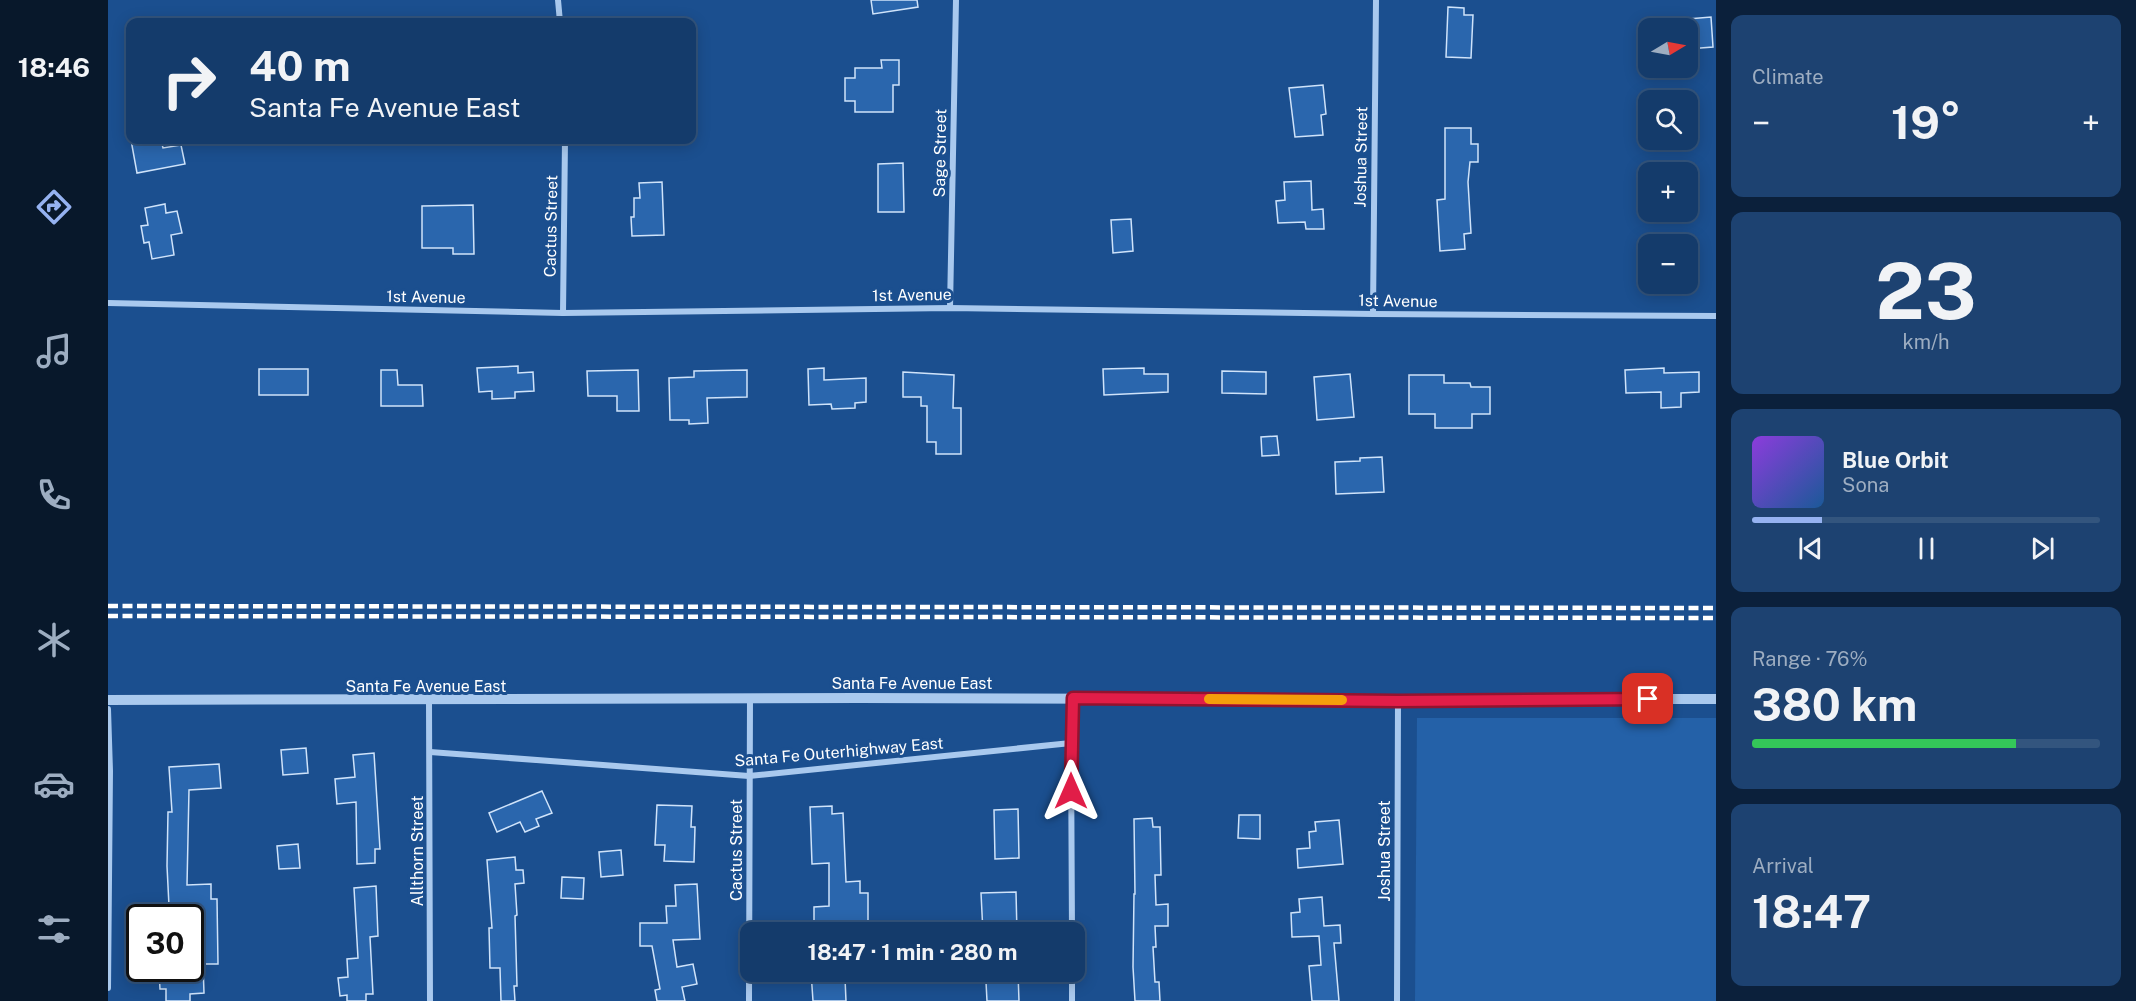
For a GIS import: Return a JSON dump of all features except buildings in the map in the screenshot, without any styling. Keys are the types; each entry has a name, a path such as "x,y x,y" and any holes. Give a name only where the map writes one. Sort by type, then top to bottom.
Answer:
{"street":[{"path":"558,0 560,18"},
{"name":"Sage Street","path":"951,308 956,0"},
{"name":"Joshua Street","path":"1373,314 1376,0"},
{"name":"Cactus Street","path":"563,313 566,144"},
{"name":"1st Avenue","path":"108,303 563,313 951,308 1716,316"},
{"name":"Cactus Street","path":"749,1001 750,698"},
{"path":"1072,922 1073,698"},
{"name":"Santa Fe Avenue East","path":"108,700 1073,698 1398,701 1716,699"},
{"name":"Allthorn Street","path":"429,701 430,1001"},
{"name":"Joshua Street","path":"1397,1001 1398,701"},
{"path":"108,709 108,988"},
{"name":"Santa Fe Outerhighway East","path":"430,752 749,776 1071,743"},
{"path":"1072,982 1072,1001"}],"shaded area":[{"path":"1417,718 1716,718 1716,1001 1415,1001"}],"railway":[{"path":"108,606 1716,608"},
{"path":"108,616 1716,618"}],"slow traffic":[{"path":"1209,699 1342,700"}],"route":[{"path":"1071,791 1073,698 1398,701 1648,699"}]}
